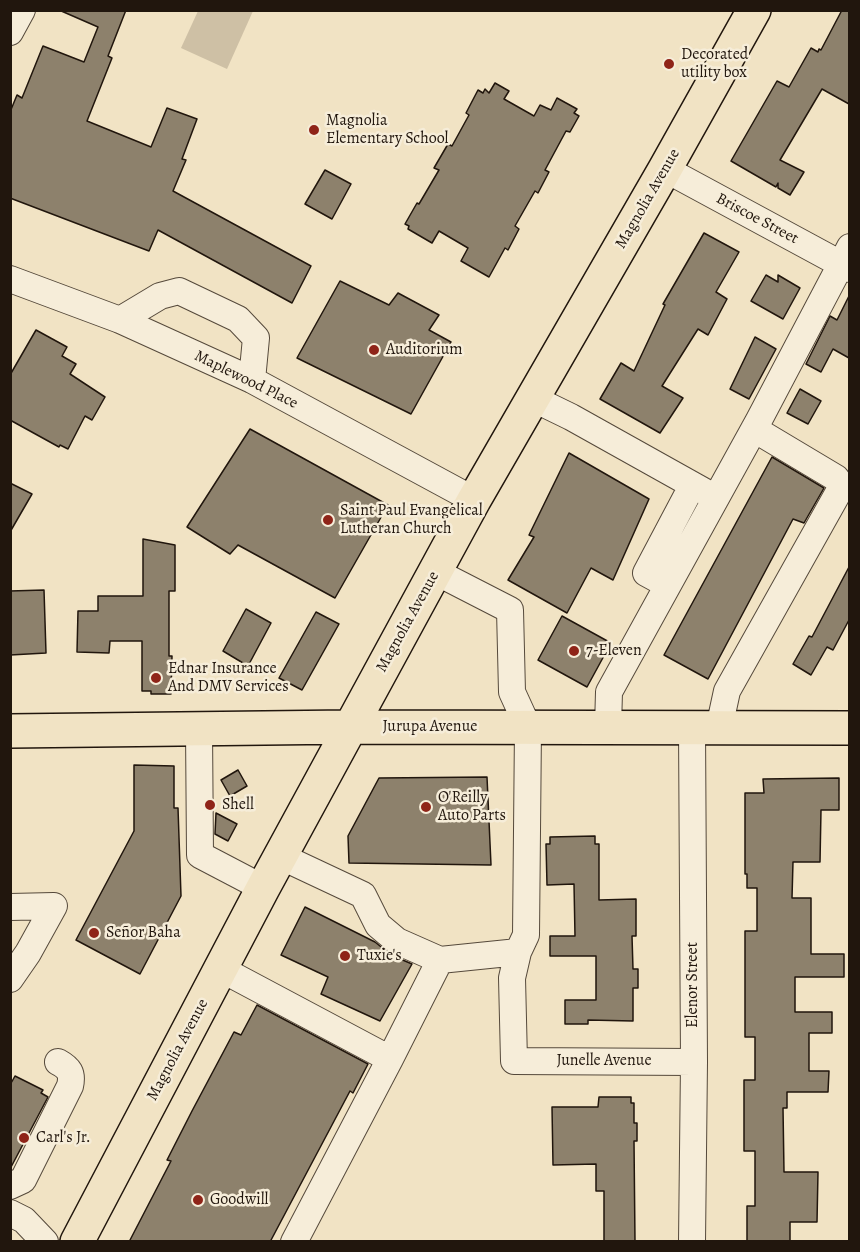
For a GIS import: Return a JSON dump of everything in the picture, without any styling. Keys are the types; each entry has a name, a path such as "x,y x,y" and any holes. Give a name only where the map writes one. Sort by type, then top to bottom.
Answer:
{"main road":[{"name":"Magnolia Avenue","path":"77,1242 349,727 474,500 754,10"},
{"name":"Jurupa Avenue","path":"10,731 349,727 849,729"}],"street":[{"path":"10,32 22,10"},
{"name":"Briscoe Street","path":"665,169 846,260"},
{"path":"608,727 609,692 846,260"},
{"name":"Maplewood Place","path":"10,279 120,320 252,380 474,500"},
{"path":"120,320 160,296 179,291 238,319 256,338 252,380"},
{"path":"532,398 571,417 716,498"},
{"name":"Elenor Street","path":"692,1242 694,1062 705,728 842,486 836,478 754,429"},
{"path":"668,585 646,573 692,486"},
{"path":"280,856 363,895 378,925 397,941 440,960 518,952 526,935 528,727 512,692 510,610 435,572"},
{"path":"199,729 200,855 263,888"},
{"path":"10,908 54,906 28,953 10,978"},
{"name":"Junelle Avenue","path":"518,952 512,978 514,1061 694,1062"},
{"path":"294,1242 440,960"},
{"path":"220,969 390,1059"},
{"path":"10,1186 22,1180 70,1086 69,1068 58,1062"},
{"path":"10,1213 24,1220 45,1242"}],"shaded area":[{"path":"198,11 253,11 227,69 181,48"}],"building":[{"path":"59,10 126,10 108,56 112,58 87,121 151,147 167,108 197,119 182,159 186,160 173,191 311,266 292,303 158,230 149,251 10,198 10,112 17,95 22,98 43,46 84,62 98,27"},
{"path":"842,10 849,10 849,104 822,89 780,160 804,172 790,195 778,188 778,183 776,187 731,161 777,81 789,87 811,48 818,52 819,49 821,50"},
{"path":"495,83 509,91 504,99 534,116 540,105 551,110 557,98 577,109 574,113 579,116 570,132 566,131 545,170 549,172 538,193 535,191 515,226 519,229 508,250 505,248 489,277 461,261 468,248 439,231 432,243 408,229 409,226 405,224 439,170 434,168 448,144 452,146 469,115 466,113 478,90 483,93 485,89 489,93"},
{"name":"Magnolia Elementary School","path":"325,170 351,184 332,219 305,204"},
{"path":"704,233 739,252 716,292 727,299 708,335 698,329 662,386 683,398 660,433 600,399 621,363 634,371 665,305 663,304"},
{"path":"766,275 778,282 778,275 800,288 783,319 751,301"},
{"name":"Auditorium","path":"340,281 389,305 398,293 439,315 429,330 451,342 411,414 297,358"},
{"path":"849,296 849,358 833,349 821,372 806,364 830,316 837,320"},
{"path":"36,330 67,347 62,356 76,364 70,374 105,397 92,420 85,416 68,449 60,445 59,447 10,420 10,375"},
{"path":"755,337 776,349 749,399 730,389"},
{"path":"800,389 821,401 808,424 787,413"},
{"path":"250,429 388,505 335,598 238,545 230,554 187,527"},
{"path":"569,453 649,499 613,580 591,568 567,613 508,580 534,537 529,535"},
{"path":"772,457 824,488 804,523 793,519 708,679 664,655"},
{"path":"10,483 32,494 10,532"},
{"path":"143,539 175,545 175,591 169,591 171,694 151,694 151,691 142,691 142,641 110,641 109,653 77,652 78,611 98,611 98,596 143,596"},
{"path":"849,567 849,620 833,650 827,647 811,675 793,664 809,636 812,637"},
{"path":"44,590 46,653 10,655 10,591"},
{"path":"246,609 271,623 248,666 223,651"},
{"path":"316,612 339,624 302,690 279,678"},
{"name":"7-Eleven","path":"562,616 611,643 587,687 538,660"},
{"path":"134,765 174,766 174,808 178,808 181,896 140,974 76,940 134,831"},
{"path":"238,770 247,786 230,796 221,780"},
{"name":"O'Reilly Auto Parts","path":"487,777 491,865 349,863 348,836 379,778"},
{"path":"839,778 839,810 821,810 820,862 793,862 792,898 811,898 811,954 844,954 844,977 795,977 795,1012 832,1012 832,1033 809,1033 809,1071 829,1071 828,1092 787,1092 787,1108 783,1108 784,1172 818,1172 817,1222 790,1222 790,1242 747,1242 747,1206 755,1206 755,1151 744,1151 744,1080 755,1080 755,1037 745,1037 745,931 757,931 757,888 747,888 747,874 745,874 745,793 764,793 763,779"},
{"path":"216,813 237,824 228,841 215,834"},
{"path":"595,836 595,844 599,844 599,900 636,899 636,936 632,936 633,969 638,969 638,988 633,988 633,1021 588,1020 588,1024 565,1024 565,1000 596,1000 596,956 550,956 550,936 575,936 574,884 547,885 546,844 550,844 550,837"},
{"path":"305,907 375,942 391,955 412,964 380,1021 321,994 328,977 281,955"},
{"path":"257,1005 368,1064 353,1093 350,1091 270,1242 129,1242 171,1161 167,1160 234,1032 241,1035"},
{"name":"Carl's Jr.","path":"15,1076 43,1090 41,1093 48,1097 10,1169 10,1085"},
{"path":"599,1097 631,1097 631,1103 634,1103 634,1123 637,1123 637,1141 634,1141 635,1242 604,1242 604,1191 596,1191 596,1164 553,1165 552,1107 598,1107"}],"place":[{"name":"Decorated utility box","path":"669,64"},
{"name":"Magnolia Elementary School","path":"314,130"},
{"name":"Auditorium","path":"374,350"},
{"name":"Saint Paul Evangelical Lutheran Church","path":"328,520"},
{"name":"7-Eleven","path":"574,651"},
{"name":"Ednar Insurance And DMV Services","path":"156,678"},
{"name":"Shell","path":"210,805"},
{"name":"O'Reilly Auto Parts","path":"426,807"},
{"name":"Señor Baha","path":"94,933"},
{"name":"Tuxie's","path":"345,956"},
{"name":"Carl's Jr.","path":"24,1138"},
{"name":"Goodwill","path":"198,1200"}]}
